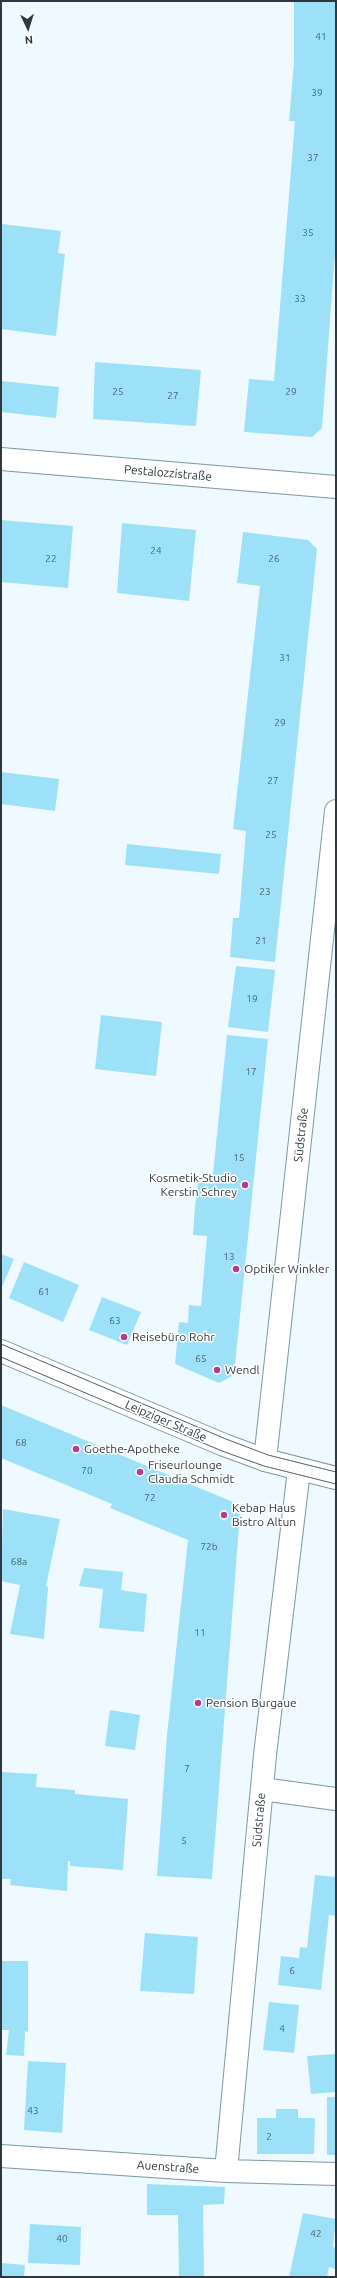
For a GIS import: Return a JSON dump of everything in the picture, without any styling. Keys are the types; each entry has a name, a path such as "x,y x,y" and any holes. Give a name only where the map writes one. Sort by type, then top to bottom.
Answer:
{"street":[{"name":"Pestalozzistraße","path":"1,459 336,487"},
{"name":"Südstraße","path":"265,1460 336,810"},
{"name":"Leipziger Straße","path":"1,1351 224,1445 265,1460 299,1470 336,1478"},
{"name":"Südstraße","path":"226,2171 262,1789 299,1470"},
{"path":"262,1789 336,1799"},
{"name":"Auenstraße","path":"1,2156 226,2171 336,2174"}],"building":[{"path":"294,1 336,1 336,239 322,428 312,437 244,432 249,379 274,381 295,121 289,121 294,62"},
{"path":"2,224 61,231 58,253 65,254 56,336 1,329"},
{"path":"95,362 201,370 196,426 93,419"},
{"path":"1,381 59,387 56,418 1,412"},
{"path":"1,520 73,526 68,588 1,582"},
{"path":"122,523 196,530 189,601 117,593"},
{"path":"243,532 308,540 317,549 275,962 230,957 233,918 239,918 246,831 233,829 260,586 237,583"},
{"path":"1,772 59,779 55,811 1,804"},
{"path":"127,844 221,854 219,874 125,865"},
{"path":"236,966 275,970 268,1032 228,1027"},
{"path":"101,1015 162,1022 156,1076 95,1069"},
{"path":"227,1035 268,1039 234,1375 219,1383 175,1364 179,1322 188,1323 189,1305 201,1306 207,1236 193,1235 195,1206 198,1182 212,1184"},
{"path":"1,1254 14,1259 1,1289"},
{"path":"24,1262 79,1285 63,1322 9,1298"},
{"path":"102,1297 141,1312 127,1345 89,1330"},
{"path":"1,1405 233,1502 240,1513 212,1879 157,1876 167,1735 188,1540 110,1508 112,1504 1,1458"},
{"path":"3,1509 60,1519 46,1586 48,1587 44,1639 10,1634 20,1585 1,1581"},
{"path":"84,1568 123,1572 121,1590 147,1594 144,1632 99,1628 103,1589 79,1586"},
{"path":"110,1710 140,1715 135,1750 105,1746"},
{"path":"1,1772 37,1774 36,1787 75,1790 75,1794 128,1799 123,1870 70,1866 70,1861 68,1861 67,1891 10,1885 11,1879 1,1879"},
{"path":"315,1875 336,1877 336,1916 329,1915 321,1990 278,1985 281,1956 299,1958 300,1947 307,1948"},
{"path":"145,1933 198,1937 194,1994 140,1991"},
{"path":"1,1961 28,1961 28,2032 25,2031 24,2056 6,2055 9,2030 1,2030"},
{"path":"269,2002 299,2005 294,2053 263,2050"},
{"path":"336,2054 336,2092 311,2094 307,2056"},
{"path":"28,2061 66,2063 62,2133 24,2130"},
{"path":"327,2097 336,2097 336,2155 327,2155"},
{"path":"276,2109 298,2109 298,2118 315,2118 314,2154 257,2154 257,2118 276,2118"},
{"path":"147,2184 225,2187 224,2204 203,2205 204,2277 179,2277 178,2215 147,2215"},
{"path":"303,2213 336,2219 333,2247 336,2248 336,2269 329,2267 327,2277 289,2277"},
{"path":"30,2224 81,2227 80,2265 28,2263"},
{"path":"1,2263 25,2265 24,2277 1,2277"}],"tram line":[{"path":"1,1344 226,1439 268,1455 336,1472"},
{"path":"1,1357 222,1451 264,1466 336,1484"}],"place":[{"name":"Kosmetik-Studio Kerstin Schrey","path":"245,1185"},
{"name":"Optiker Winkler","path":"236,1269"},
{"name":"Reisebüro Rohr","path":"124,1337"},
{"name":"Wendl","path":"217,1370"},
{"name":"Goethe-Apotheke","path":"76,1449"},
{"name":"Friseurlounge Claudia Schmidt","path":"140,1472"},
{"name":"Kebap Haus Bistro Altun","path":"224,1515"},
{"name":"Pension Burgaue","path":"198,1703"}]}
